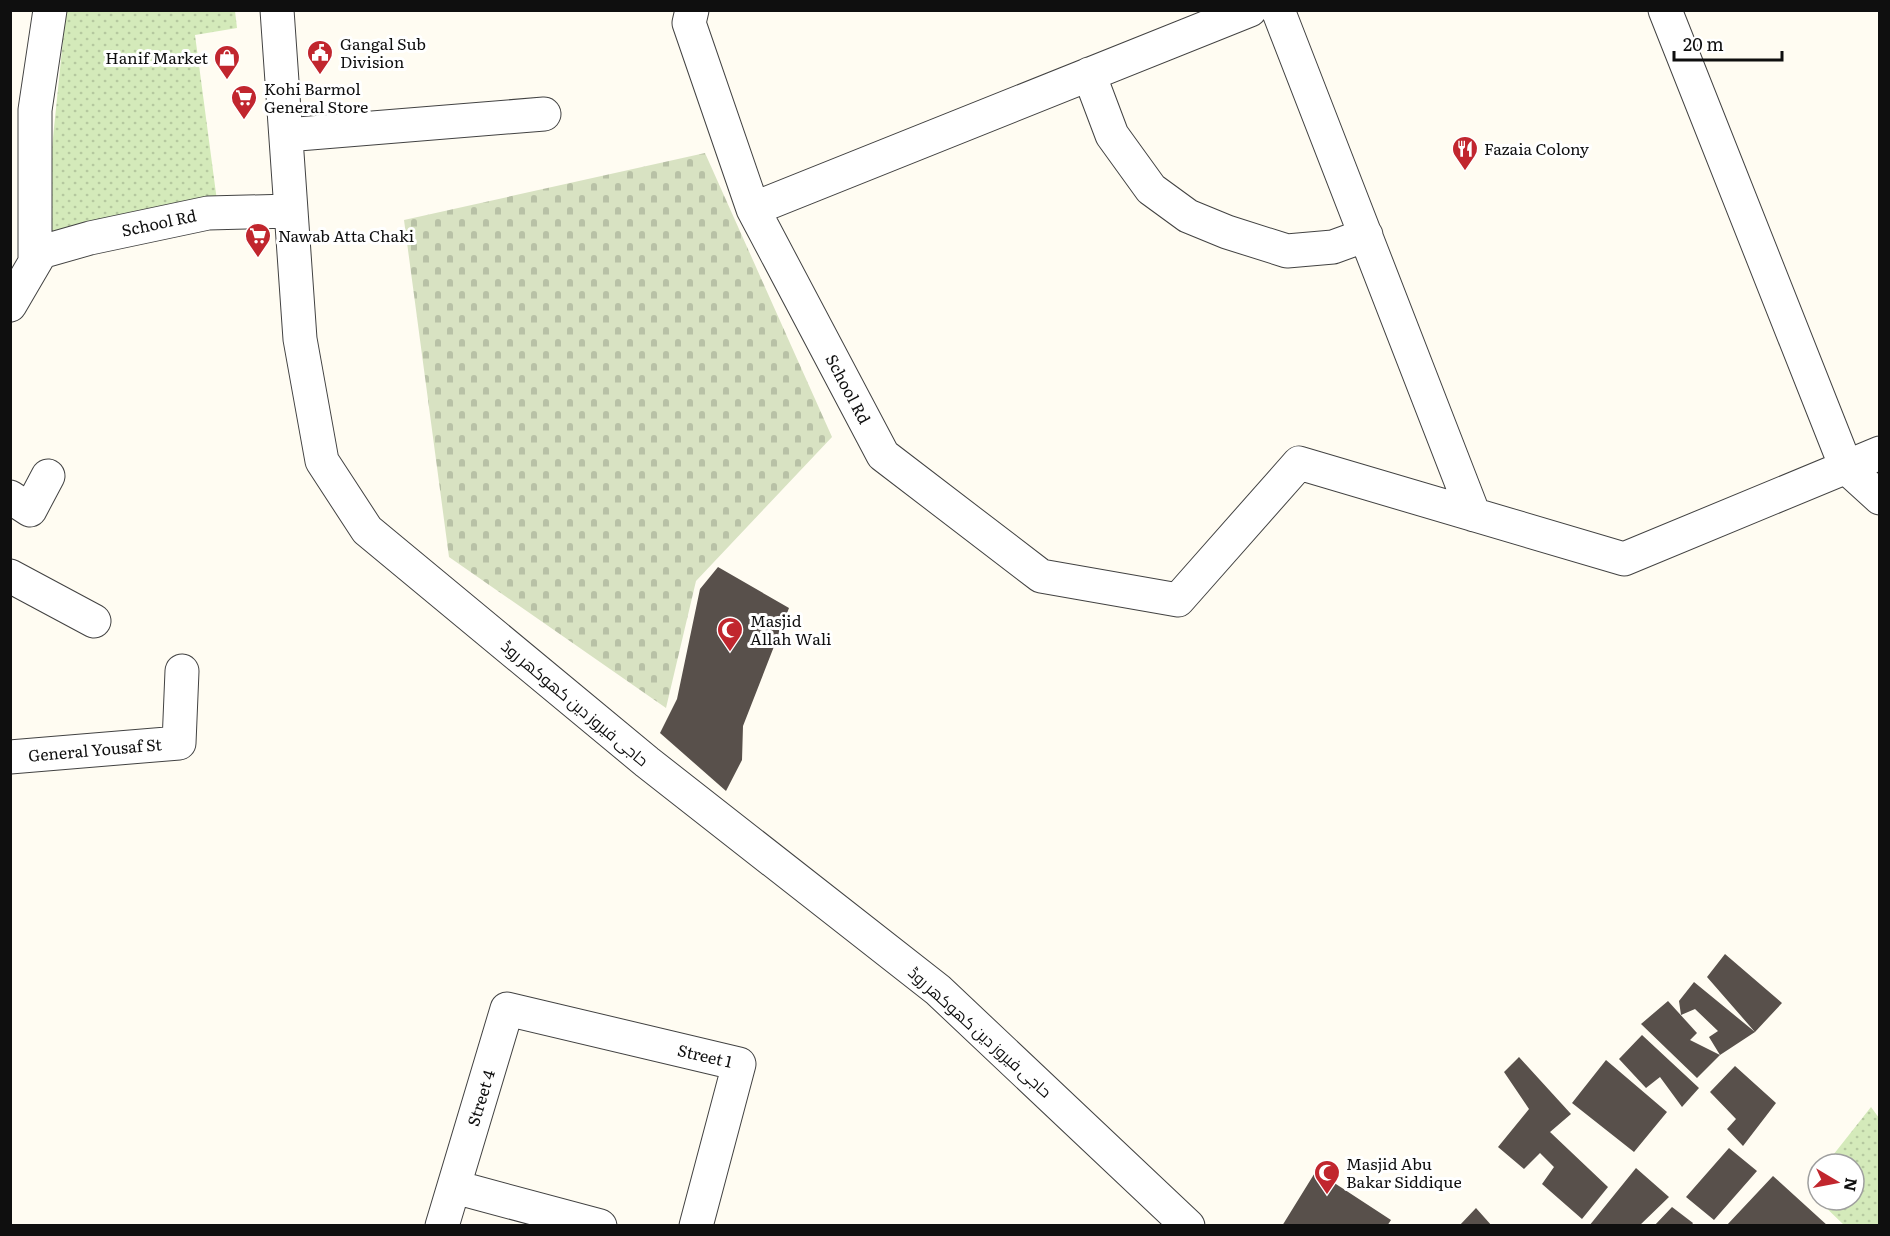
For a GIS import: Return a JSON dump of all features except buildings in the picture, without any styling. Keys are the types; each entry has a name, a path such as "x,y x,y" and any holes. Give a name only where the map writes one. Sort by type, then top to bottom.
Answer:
{"street":[{"path":"35,262 23,179 50,10"},
{"name":"حاجی فیروز دین کھوکھر روڈ","path":"277,10 300,339 322,461 367,530 647,762 938,990 1181,1224"},
{"name":"School Rd","path":"692,10 688,23 753,209 883,455 1041,576 1178,600 1299,464 1474,515"},
{"path":"753,209 1250,10"},
{"path":"1278,10 1474,515 1624,559 1880,453"},
{"path":"1665,10 1846,467 1880,498"},
{"path":"1089,74 1112,135 1151,189 1188,216 1227,232 1287,251 1333,247 1366,235"},
{"path":"286,135 544,114"},
{"name":"School Rd","path":"10,305 41,252 70,243 208,213 291,211"},
{"path":"10,497 30,510 48,476"},
{"path":"10,576 94,621"},
{"name":"General Yousaf St","path":"10,757 179,743 182,671"},
{"name":"Street 4","path":"442,1226 507,1009"},
{"name":"Street 1","path":"507,1009 739,1064 696,1226"},
{"path":"455,1187 600,1226"}],"green space":[{"path":"66,11 235,11 237,28 195,35 217,201 43,235"},
{"path":"705,153 832,437 696,581 666,708 449,557 404,220"},
{"path":"1871,1107 1879,1118 1879,1225 1844,1225 1830,1212 1866,1212 1866,1152 1835,1152"}],"place":[{"name":"Gangal Sub Division","path":"320,76"},
{"name":"Hanif Market","path":"227,81"},
{"name":"Kohi Barmol General Store","path":"244,121"},
{"name":"Fazaia Colony","path":"1465,172"},
{"name":"Nawab Atta Chaki","path":"258,259"},
{"name":"Masjid Allah Wali","path":"730,653"},
{"name":"Masjid Abu Bakar Siddique","path":"1327,1196"}]}
